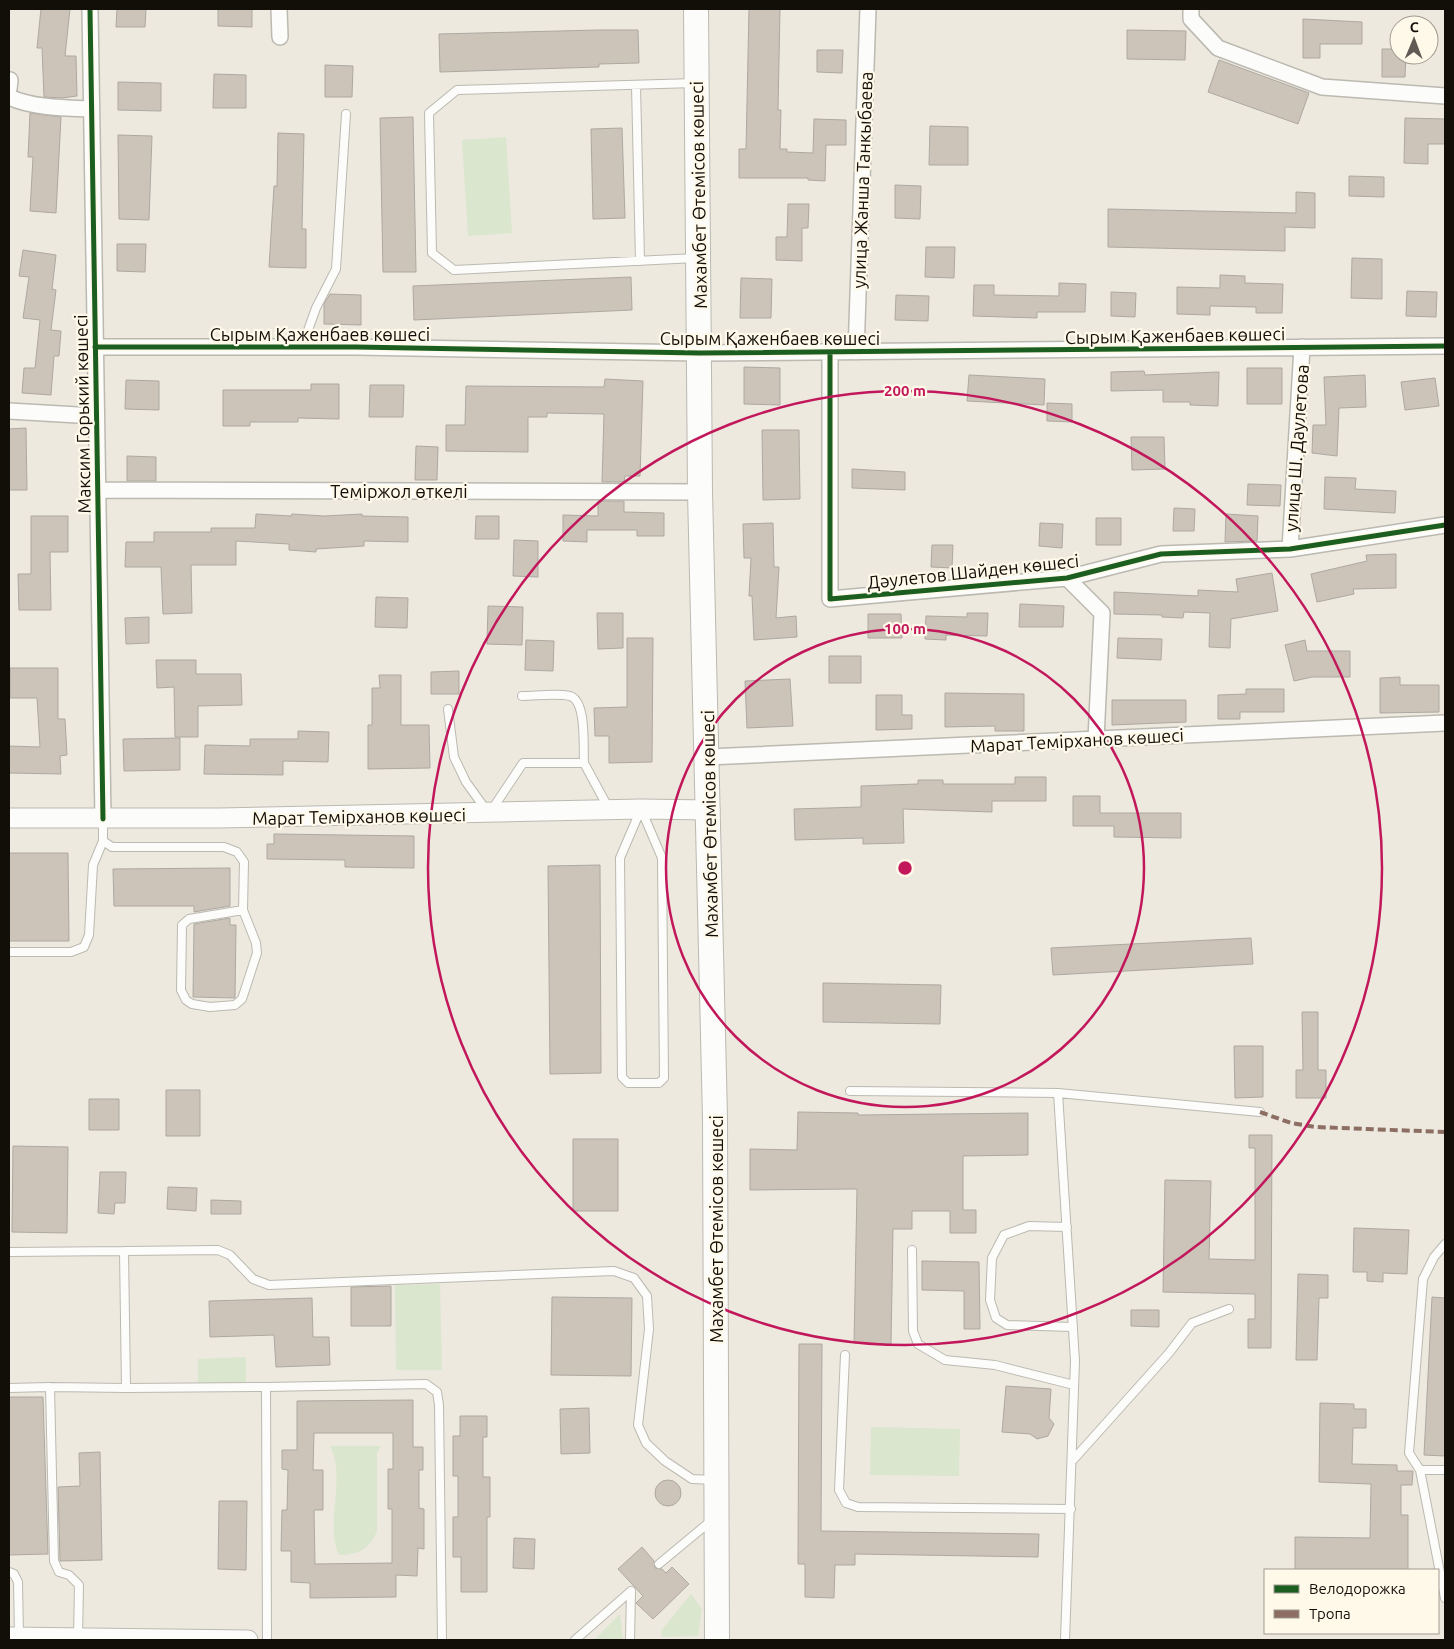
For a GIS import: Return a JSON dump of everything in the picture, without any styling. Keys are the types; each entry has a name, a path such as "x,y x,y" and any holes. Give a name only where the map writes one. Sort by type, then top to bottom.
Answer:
{"main road":[{"name":"Махамбет Өтемісов көшесі","path":"696,9 700,492 710,810 716,1118 717,1640"}],"street":[{"name":"Максим Горький көшесі","path":"90,9 95,416 103,819"},
{"path":"279,9 280,37"},
{"name":"улица Жанша Танкыбаева","path":"856,352 868,9"},
{"path":"1191,9 1191,19 1218,48 1322,87 1445,96"},
{"path":"9,97 18,101 51,106 91,109"},
{"name":"Сырым Қаженбаев көшесі","path":"95,347 302,347 700,354 1445,346"},
{"name":"улица Ш. Даулетова","path":"1290,550 1302,347"},
{"name":"Дәулетов Шайден көшесі","path":"830,352 830,599 1067,578 1161,554 1290,550 1445,525"},
{"path":"9,411 95,416"},
{"name":"Теміржол өткелі","path":"97,490 700,492"},
{"path":"1067,578 1102,612 1096,739"},
{"name":"Марат Темірханов көшесі","path":"708,757 1445,723"},
{"name":"Марат Темірханов көшесі","path":"9,818 103,819 489,814 641,809 710,810"},
{"path":"14,1637 248,1640"}],"lane":[{"path":"697,83 457,90 429,114 432,253 454,270 699,258"},
{"path":"636,85 640,261"},
{"path":"302,347 316,308 336,269 346,114"},
{"path":"522,696 571,696 578,702 582,710 584,763 610,811"},
{"path":"448,709 454,757 466,782 489,814 523,763 584,763"},
{"path":"641,809 662,858 664,1078 659,1083 628,1083 622,1077 620,858 641,809"},
{"path":"9,952 71,952 84,947 90,935 93,865 103,841 103,819"},
{"path":"103,841 112,847 224,847 237,852 244,862 243,910 256,943 256,953 242,1000 235,1005 210,1007 192,1004 186,1000 181,990 180,934 182,925 189,920 243,910"},
{"path":"850,1092 1058,1093 1260,1112"},
{"path":"1058,1093 1073,1327 1074,1385 1073,1460 1065,1640"},
{"path":"1067,1227 1029,1226 1004,1235 992,1258 990,1300 996,1318 1006,1325 1073,1327"},
{"path":"1445,1244 1434,1257 1423,1279 1409,1453 1420,1470 1445,1598"},
{"path":"9,1252 218,1250 230,1255 253,1280 269,1285 614,1271 634,1278 647,1296 649,1329 638,1425 646,1443 665,1461 692,1479 716,1480"},
{"path":"912,1250 913,1331 918,1344 945,1360 995,1365 1074,1385"},
{"path":"124,1251 126,1388"},
{"path":"1073,1460 1169,1353 1192,1323 1229,1309"},
{"path":"845,1354 839,1490 846,1503 858,1507 1071,1509"},
{"path":"9,1388 426,1384 437,1392 439,1415 442,1640"},
{"path":"50,1387 54,1561 59,1572 69,1575 78,1585 78,1638"},
{"path":"266,1387 267,1640"},
{"path":"1420,1470 1445,1470"},
{"path":"659,1564 717,1515"},
{"path":"9,1572 14,1574 18,1582 14,1637"},
{"path":"575,1640 632,1591 630,1640"}],"green space":[{"path":"506,137 512,233 468,236 462,140"},
{"path":"440,1284 442,1370 396,1370 395,1285"},
{"path":"246,1357 246,1384 198,1386 198,1359"},
{"path":"871,1427 960,1429 959,1476 870,1475"},
{"path":"330,1446 381,1446 377,1453 377,1531 367,1547 352,1554 339,1555 335,1542 336,1472 335,1459"},
{"path":"691,1594 702,1609 698,1636 662,1637 661,1631"},
{"path":"620,1614 623,1640 595,1639"}],"building":[{"path":"41,9 70,9 65,56 76,56 77,96 62,98 44,97 42,48 37,48"},
{"path":"117,9 146,9 145,27 116,27"},
{"path":"218,9 252,9 252,27 218,26"},
{"path":"749,9 780,9 778,110 781,110 780,149 787,149 787,152 813,153 814,119 846,120 846,145 826,145 825,181 808,180 808,178 739,178 739,149 746,149"},
{"path":"1303,19 1362,22 1362,44 1320,44 1320,58 1303,58"},
{"path":"638,30 639,63 599,64 599,67 440,72 439,34"},
{"path":"1127,30 1186,31 1185,60 1127,59"},
{"path":"1382,49 1389,49 1389,65 1406,65 1405,77 1382,77"},
{"path":"817,50 843,50 842,73 817,72"},
{"path":"1219,60 1309,93 1298,124 1208,92"},
{"path":"325,65 353,66 352,97 325,97"},
{"path":"214,74 246,75 246,108 213,108"},
{"path":"118,82 161,83 161,111 118,110"},
{"path":"30,113 61,117 56,213 30,211 33,157 28,157"},
{"path":"413,117 416,272 383,272 380,118"},
{"path":"1405,118 1445,119 1445,144 1428,144 1428,164 1404,163"},
{"path":"930,126 968,127 968,165 929,165"},
{"path":"622,128 625,218 593,219 591,129"},
{"path":"278,133 304,134 302,229 306,229 306,268 269,267 274,186 277,186"},
{"path":"118,135 152,136 149,220 119,219"},
{"path":"1349,176 1384,177 1384,197 1349,196"},
{"path":"895,185 921,186 920,219 895,218"},
{"path":"1296,192 1315,193 1315,228 1285,227 1285,251 1108,247 1108,209 1296,213"},
{"path":"788,204 809,204 808,228 802,228 802,261 776,260 776,237 787,237"},
{"path":"117,244 146,244 145,272 117,271"},
{"path":"926,247 955,247 954,278 925,277"},
{"path":"23,250 56,255 52,289 56,290 51,330 61,331 59,356 54,356 51,395 22,393 24,368 35,368 40,320 23,318 29,277 19,276"},
{"path":"1352,258 1382,259 1382,299 1351,298"},
{"path":"1220,275 1245,276 1245,283 1283,284 1282,313 1256,313 1256,307 1210,306 1210,315 1177,314 1177,287 1220,288"},
{"path":"631,277 632,310 414,320 413,286"},
{"path":"741,278 772,279 771,318 740,318"},
{"path":"1059,283 1086,284 1085,312 1037,312 1037,318 973,316 974,285 994,285 994,295 1059,296"},
{"path":"1407,291 1437,292 1436,317 1406,316"},
{"path":"1111,292 1136,293 1135,317 1111,316"},
{"path":"330,294 361,295 361,325 324,324 324,304"},
{"path":"896,295 929,296 928,321 895,320"},
{"path":"744,367 780,368 780,405 744,404"},
{"path":"1247,368 1282,368 1282,404 1247,404"},
{"path":"1144,371 1145,375 1219,372 1218,406 1190,405 1190,402 1163,402 1163,390 1111,391 1111,372"},
{"path":"969,375 1045,379 1044,405 967,401"},
{"path":"1365,375 1366,407 1339,408 1337,456 1312,453 1313,425 1326,425 1324,377"},
{"path":"1435,378 1439,406 1405,410 1401,382"},
{"path":"605,379 643,381 640,476 625,476 624,482 602,482 604,414 547,413 547,417 528,417 528,452 446,451 446,425 465,425 466,386 604,387"},
{"path":"126,380 159,381 159,410 125,409"},
{"path":"311,384 339,384 339,419 298,418 298,422 250,422 250,426 223,426 223,390 311,390"},
{"path":"370,385 404,385 403,417 369,417"},
{"path":"1047,403 1072,404 1072,422 1047,421"},
{"path":"26,428 27,490 9,490 9,429"},
{"path":"762,430 799,430 800,499 763,500"},
{"path":"1131,437 1164,437 1165,469 1132,470"},
{"path":"416,446 438,447 437,480 415,480"},
{"path":"127,456 156,457 156,481 127,481"},
{"path":"852,469 905,472 905,490 852,488"},
{"path":"1325,477 1356,478 1355,489 1396,491 1395,513 1324,509"},
{"path":"1248,484 1281,485 1280,506 1247,505"},
{"path":"598,501 624,501 624,512 664,513 664,536 637,536 637,530 587,530 587,542 563,541 563,515 598,516"},
{"path":"1174,508 1195,509 1194,531 1173,531"},
{"path":"256,514 324,516 362,514 362,516 408,517 408,542 364,541 364,546 316,549 316,552 289,550 289,544 236,541 236,565 191,565 192,613 163,614 161,567 125,567 126,542 154,542 154,532 211,532 211,528 255,528"},
{"path":"1226,514 1258,516 1257,541 1225,542"},
{"path":"31,516 68,516 68,552 50,552 51,610 19,610 18,574 31,574"},
{"path":"476,516 499,516 499,539 475,539"},
{"path":"1096,518 1121,518 1121,545 1096,545"},
{"path":"773,523 774,567 779,567 776,618 796,616 797,637 754,640 752,596 749,596 751,558 744,558 743,524"},
{"path":"1040,523 1063,524 1062,548 1039,546"},
{"path":"514,540 538,541 538,577 513,576"},
{"path":"932,545 953,545 952,568 931,567"},
{"path":"1396,554 1396,588 1353,589 1354,594 1317,602 1311,574 1367,561 1366,555"},
{"path":"1272,573 1278,611 1231,619 1230,648 1209,647 1210,613 1184,612 1183,618 1162,617 1162,615 1114,614 1114,592 1198,596 1198,590 1238,592 1236,579"},
{"path":"376,597 408,598 407,628 375,627"},
{"path":"1020,604 1064,606 1063,627 1019,627"},
{"path":"488,606 523,607 522,645 487,644"},
{"path":"597,613 623,613 623,648 598,649"},
{"path":"967,613 988,613 987,636 946,635 946,640 925,639 926,616 967,617"},
{"path":"868,614 901,614 902,638 868,638"},
{"path":"149,617 149,643 126,644 125,618"},
{"path":"627,638 653,638 652,762 609,763 609,736 595,736 594,708 627,707"},
{"path":"1118,638 1162,639 1161,660 1117,658"},
{"path":"526,640 554,641 553,671 525,670"},
{"path":"1305,640 1307,651 1350,651 1350,677 1312,677 1294,681 1285,645"},
{"path":"829,656 861,656 861,683 829,683"},
{"path":"156,660 196,660 196,674 241,674 242,705 198,706 198,737 175,737 174,687 157,688"},
{"path":"10,668 58,668 58,719 65,719 67,755 60,756 61,774 9,773 9,746 40,747 37,698 10,698"},
{"path":"459,671 459,694 431,694 431,672"},
{"path":"379,675 401,675 401,725 429,725 430,768 368,769 368,725 372,725 372,688 380,688"},
{"path":"1400,677 1400,685 1439,685 1439,712 1380,713 1380,678"},
{"path":"790,679 793,726 747,728 745,681"},
{"path":"1246,689 1284,689 1284,712 1240,712 1240,719 1218,719 1218,695 1246,694"},
{"path":"945,693 1024,694 1024,731 995,731 995,726 945,727"},
{"path":"876,695 902,695 902,715 912,715 912,729 876,730"},
{"path":"1112,700 1186,700 1186,722 1112,725"},
{"path":"298,731 329,732 328,762 283,761 283,775 204,774 205,745 250,746 250,739 298,739"},
{"path":"180,738 180,770 124,771 123,739"},
{"path":"1015,777 1046,777 1046,801 992,801 992,812 903,809 904,843 863,844 863,838 795,840 794,809 861,807 861,786 918,784 918,780 943,780 943,784 1015,784"},
{"path":"1073,796 1100,796 1100,813 1181,813 1181,838 1114,837 1114,826 1073,826"},
{"path":"274,834 414,836 414,868 345,867 345,860 267,859 267,844 274,844"},
{"path":"9,853 68,853 69,941 9,941"},
{"path":"600,865 601,1073 550,1074 548,866"},
{"path":"230,868 230,906 194,912 194,906 114,906 113,869"},
{"path":"230,918 230,925 236,925 235,998 193,997 194,924"},
{"path":"1251,938 1253,964 1053,975 1051,948"},
{"path":"823,983 941,985 940,1024 823,1022"},
{"path":"1302,1012 1318,1012 1318,1070 1326,1070 1326,1098 1296,1098 1296,1070 1303,1070"},
{"path":"1234,1046 1263,1046 1263,1097 1235,1098"},
{"path":"166,1090 200,1090 200,1136 166,1136"},
{"path":"89,1099 119,1099 119,1130 89,1130"},
{"path":"798,1112 858,1113 858,1115 1028,1113 1028,1155 963,1156 963,1210 976,1210 976,1233 950,1233 950,1211 912,1211 912,1229 893,1229 891,1344 854,1343 857,1189 750,1190 750,1149 797,1150"},
{"path":"1249,1135 1272,1135 1271,1348 1248,1348 1248,1319 1255,1319 1255,1294 1163,1292 1165,1180 1211,1181 1209,1259 1255,1260 1255,1148 1249,1148"},
{"path":"573,1139 618,1139 618,1211 573,1211"},
{"path":"13,1146 68,1147 67,1233 12,1232"},
{"path":"100,1172 126,1172 125,1203 115,1203 114,1214 98,1213"},
{"path":"168,1187 197,1188 196,1211 167,1209"},
{"path":"211,1200 241,1201 241,1214 211,1214"},
{"path":"1354,1228 1409,1230 1407,1274 1383,1273 1383,1282 1367,1281 1367,1272 1353,1272"},
{"path":"922,1261 979,1262 980,1329 964,1329 964,1291 922,1290"},
{"path":"1298,1274 1328,1275 1328,1298 1319,1298 1317,1360 1296,1360"},
{"path":"391,1286 391,1326 351,1326 351,1287"},
{"path":"552,1297 632,1298 631,1376 551,1375"},
{"path":"1432,1297 1445,1298 1445,1456 1424,1455"},
{"path":"312,1298 313,1337 329,1337 330,1365 276,1367 274,1335 210,1337 209,1301"},
{"path":"1131,1310 1159,1310 1159,1327 1131,1326"},
{"path":"799,1344 822,1344 821,1531 1039,1534 1038,1557 855,1554 855,1565 835,1565 834,1598 805,1597 805,1564 798,1564"},
{"path":"1006,1386 1051,1389 1049,1418 1054,1424 1048,1436 1037,1439 1030,1434 1002,1432"},
{"path":"9,1397 43,1397 48,1554 9,1555"},
{"path":"413,1400 413,1447 423,1447 423,1470 419,1470 419,1508 424,1509 424,1549 418,1548 417,1576 396,1575 396,1597 310,1598 310,1583 291,1582 291,1551 281,1551 282,1510 287,1510 288,1470 282,1469 282,1450 297,1450 297,1401","holes":["314,1433 393,1433 393,1469 388,1469 388,1509 392,1509 392,1563 315,1564 314,1510 323,1510 323,1470 313,1470"]},
{"path":"1320,1403 1354,1404 1354,1409 1366,1409 1366,1428 1353,1428 1352,1464 1397,1465 1397,1471 1413,1471 1412,1485 1401,1485 1401,1515 1408,1515 1408,1569 1295,1569 1295,1537 1370,1538 1371,1484 1319,1482"},
{"path":"589,1408 590,1453 561,1454 560,1409"},
{"path":"460,1416 487,1416 487,1437 483,1437 483,1477 490,1477 490,1517 487,1517 487,1592 461,1592 461,1557 453,1557 453,1517 458,1517 458,1476 453,1476 453,1436 460,1436"},
{"path":"100,1452 102,1560 60,1561 58,1487 80,1486 79,1453"},
{"path":"668,1480 677,1484 681,1493 677,1502 668,1506 659,1502 655,1493 659,1484"},
{"path":"219,1501 247,1501 246,1570 218,1569"},
{"path":"514,1538 535,1539 534,1569 513,1568"},
{"path":"642,1547 654,1561 655,1568 662,1569 666,1573 672,1567 689,1584 653,1619 636,1603 643,1596 618,1569"}],"marked path":[{"path":"1260,1112 1291,1123 1315,1127 1445,1132"}],"cycle path":[{"path":"90,9 103,819"},
{"path":"95,347 356,347 700,353 1445,346"},
{"path":"830,352 830,599 1067,578 1161,554 1290,549 1445,525"}]}
